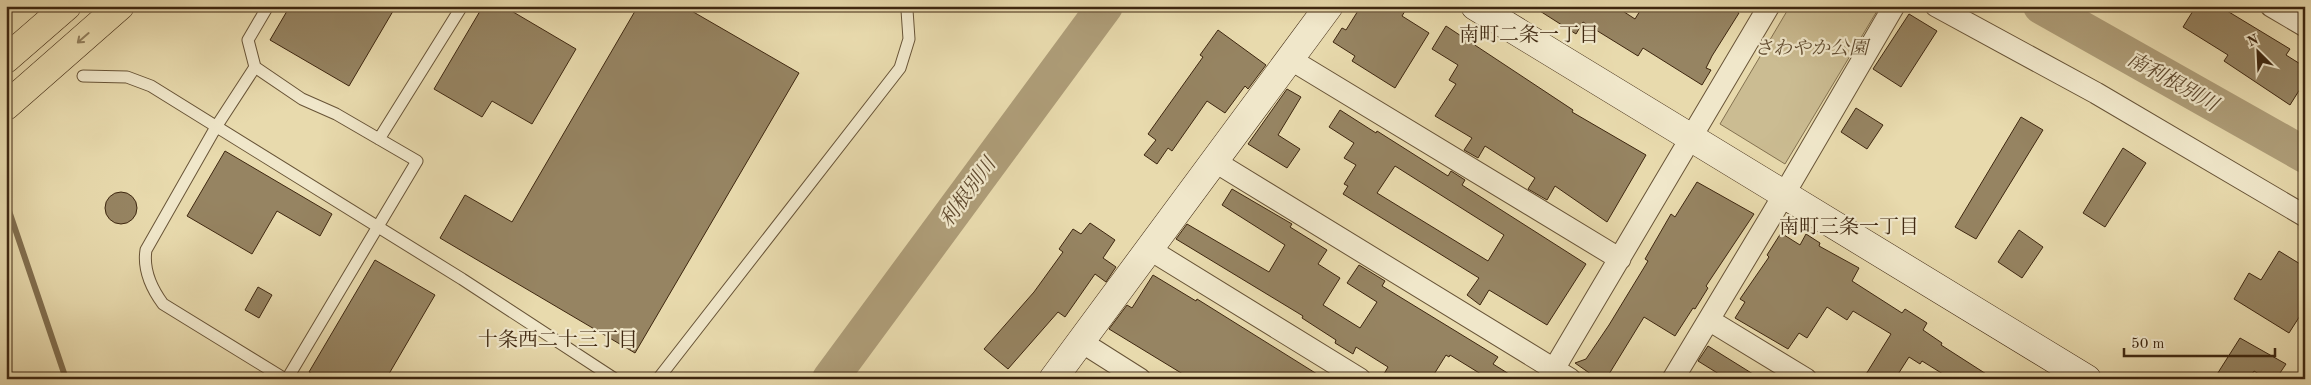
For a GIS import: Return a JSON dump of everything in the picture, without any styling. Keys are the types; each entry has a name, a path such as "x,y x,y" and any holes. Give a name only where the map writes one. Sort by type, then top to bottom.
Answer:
{"highway":[{"path":"6,59 67,6"},
{"path":"6,106 120,6"}],"street":[{"path":"1053,379 1329,6"},
{"path":"1475,6 2087,379"},
{"path":"1214,161 1557,376 1620,259 1770,6"},
{"path":"1673,379 1785,194 1894,6"},
{"path":"1936,6 2096,93 2305,216"},
{"path":"2271,6 2305,26"},
{"path":"1290,59 1620,259"},
{"path":"1149,249 1360,379"},
{"path":"1709,320 1806,379"},
{"path":"1080,342 1140,379"}],"lane":[{"path":"255,67 216,127 146,250 144,262 155,293 163,304 286,379 379,228 417,161 336,114 302,99 255,67 248,40 268,6"},
{"path":"379,139 462,6"},
{"path":"658,379 900,68 909,39 907,10 904,6"},
{"path":"83,76 128,77 151,86 379,228 614,379"}],"green space":[{"name":"さわやか公園","path":"1790,6 1880,6 1785,164 1720,124"}],"building":[{"path":"290,6 396,6 349,86 270,40"},
{"path":"483,6 503,6 576,49 532,124 492,101 482,117 434,89"},
{"path":"638,6 683,6 799,73 635,353 440,238 465,195 512,222"},
{"path":"1361,6 1408,6 1402,16 1429,33 1395,88 1352,61 1355,56 1333,42 1342,28 1346,30"},
{"path":"1532,6 1615,6 1635,19 1643,6 1729,6 1739,13 1712,56 1706,68 1711,70 1702,85 1643,48 1638,56 1583,22 1576,34"},
{"path":"2196,6 2219,6 2290,49 2286,55 2305,67 2305,81 2290,105 2224,61 2228,55 2183,27"},
{"path":"1909,14 1937,31 1901,87 1873,69"},
{"path":"1446,26 1573,110 1572,112 1646,155 1607,222 1555,186 1547,200 1528,189 1535,178 1485,146 1478,158 1464,150 1472,138 1435,116 1456,84 1449,80 1458,65 1432,49"},
{"path":"1218,30 1266,65 1248,89 1245,86 1225,113 1207,101 1172,151 1168,148 1157,164 1144,155 1156,140 1148,134 1203,57 1200,55"},
{"path":"1287,89 1301,97 1278,135 1300,149 1287,168 1248,144"},
{"path":"1856,108 1883,125 1867,149 1841,132"},
{"path":"1340,110 1448,176 1451,171 1465,180 1462,185 1586,264 1547,325 1489,290 1480,305 1467,295 1479,278 1343,194 1348,186 1344,184 1356,165 1344,158 1354,143 1329,127","holes":["1395,166 1504,235 1488,261 1377,193"]},
{"path":"2021,117 2043,130 1976,239 1955,227"},
{"path":"2123,148 2146,163 2105,227 2083,213"},
{"path":"225,151 332,214 320,236 277,211 252,254 187,216"},
{"path":"1697,182 1754,214 1706,286 1708,288 1695,309 1693,308 1675,336 1644,317 1606,379 1598,379 1575,363 1586,359 1609,325 1648,261 1645,259 1671,214 1675,217"},
{"path":"1232,189 1292,224 1290,227 1327,250 1318,264 1340,278 1323,305 1360,328 1377,302 1347,283 1359,265 1385,281 1382,286 1498,357 1493,364 1517,379 1489,379 1450,355 1449,357 1446,355 1431,379 1381,379 1388,367 1356,347 1353,354 1335,343 1336,340 1302,318 1303,316 1176,239 1187,224 1269,272 1285,245 1222,205"},
{"path":"121,192 127,193 132,197 136,202 136,214 132,219 127,223 121,224 115,223 110,219 106,214 105,208 106,202 110,197 115,193"},
{"path":"1090,223 1115,240 1103,258 1116,267 1106,282 1095,274 1065,317 1058,312 1008,369 984,349 1034,292 1063,252 1059,249 1073,229 1081,234"},
{"path":"2019,230 2043,247 2022,278 1998,262"},
{"path":"1781,233 1800,245 1806,234 1820,243 1819,246 1859,268 1852,281 1902,313 1905,309 1927,323 1923,330 1942,343 1941,345 1994,379 1951,379 1922,361 1920,364 1909,357 1895,379 1863,379 1891,334 1853,311 1847,320 1827,307 1807,338 1799,333 1788,349 1735,318 1745,302 1740,299 1769,257 1767,255"},
{"path":"2279,251 2305,267 2305,308 2289,333 2234,299 2249,273 2261,280"},
{"path":"375,260 435,295 386,379 321,379 309,372"},
{"path":"1153,275 1196,301 1197,299 1325,379 1191,379 1109,329 1127,305 1132,308"},
{"path":"258,287 272,295 259,318 245,310"},
{"path":"2240,338 2286,364 2276,379 2267,379 2254,371 2249,379 2214,379"},
{"path":"1708,346 1761,379 1727,379 1698,361"}],"waterway":[{"name":"利根別川","path":"830,379 1105,6"},
{"name":"南利根別川","path":"2041,6 2305,155"},
{"path":"6,202 66,379"}],"district":[{"name":"南町二条一丁目","path":"1529,34"},
{"name":"南町三条一丁目","path":"1849,226"},
{"name":"十条西二十三丁目","path":"558,339"}]}
